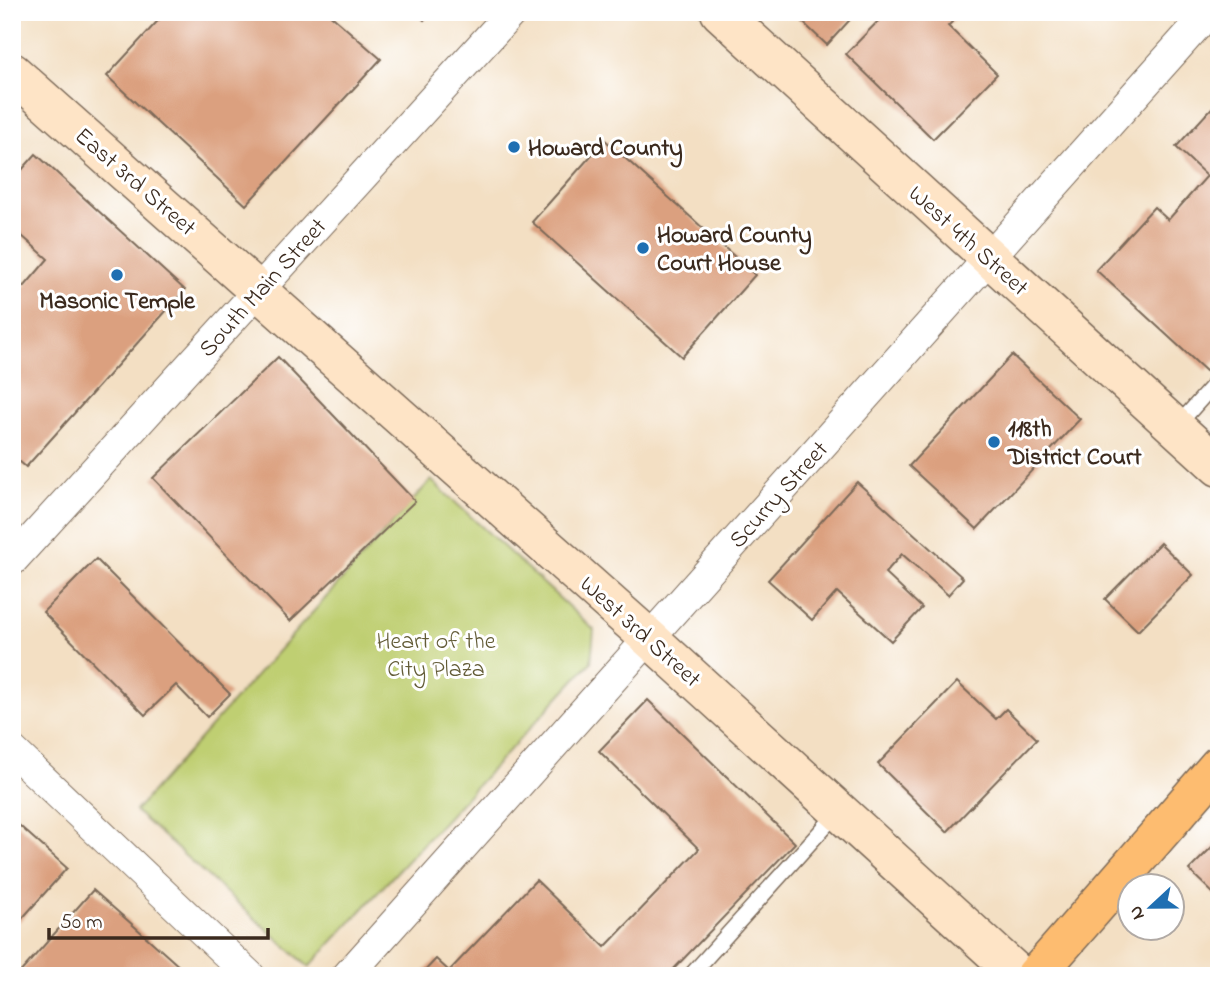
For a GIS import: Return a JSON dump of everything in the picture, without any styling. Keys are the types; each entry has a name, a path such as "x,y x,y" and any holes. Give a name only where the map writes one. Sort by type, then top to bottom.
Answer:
{"main road":[{"name":"West 4th Street","path":"720,12 1219,467"},
{"name":"East 3rd Street","path":"12,72 260,290"},
{"name":"West 3rd Street","path":"260,290 649,638 1020,976"},
{"path":"1035,976 1219,765"}],"street":[{"name":"South Main Street","path":"12,561 512,12"},
{"name":"Scurry Street","path":"347,976 1209,12"},
{"path":"12,750 250,976"}],"lane":[{"path":"1175,428 1219,379"},
{"path":"690,976 839,810"}],"green space":[{"name":"Heart of the City Plaza","path":"431,480 594,630 591,662 309,967 135,811"}],"building":[{"path":"166,12 327,12 381,59 246,205 107,76"},
{"path":"415,12 431,12 424,20"},
{"path":"792,12 857,12 827,45"},
{"path":"887,12 962,12 948,26 997,74 933,139 846,54"},
{"path":"1219,100 1219,357 1206,371 1096,270 1154,207 1168,220 1207,176 1176,147"},
{"name":"Howard County Court House","path":"605,140 755,275 682,357 532,222"},
{"path":"36,154 185,290 26,467 12,455 12,276 24,287 48,259 12,227 12,181"},
{"name":"118th District Court","path":"1012,355 1080,419 977,529 909,466"},
{"path":"278,357 415,501 290,621 153,478"},
{"path":"857,482 963,578 948,595 902,554 885,573 922,608 891,641 837,592 812,620 768,580"},
{"path":"1160,543 1193,575 1138,631 1105,599"},
{"path":"96,559 230,694 207,717 176,685 145,715 43,612"},
{"path":"957,682 996,719 1006,709 1037,739 947,832 878,764"},
{"path":"648,700 795,843 667,976 420,976 436,959 449,971 536,880 605,947 699,849 599,751"},
{"path":"12,819 67,868 19,922 12,916"},
{"path":"1219,840 1219,899 1189,870"},
{"path":"93,890 190,976 94,976 91,973 89,976 17,976"}],"place":[{"name":"Howard County","path":"514,147"},
{"name":"Howard County Court House","path":"643,248"},
{"name":"Masonic Temple","path":"117,275"},
{"name":"118th District Court","path":"994,442"}]}
